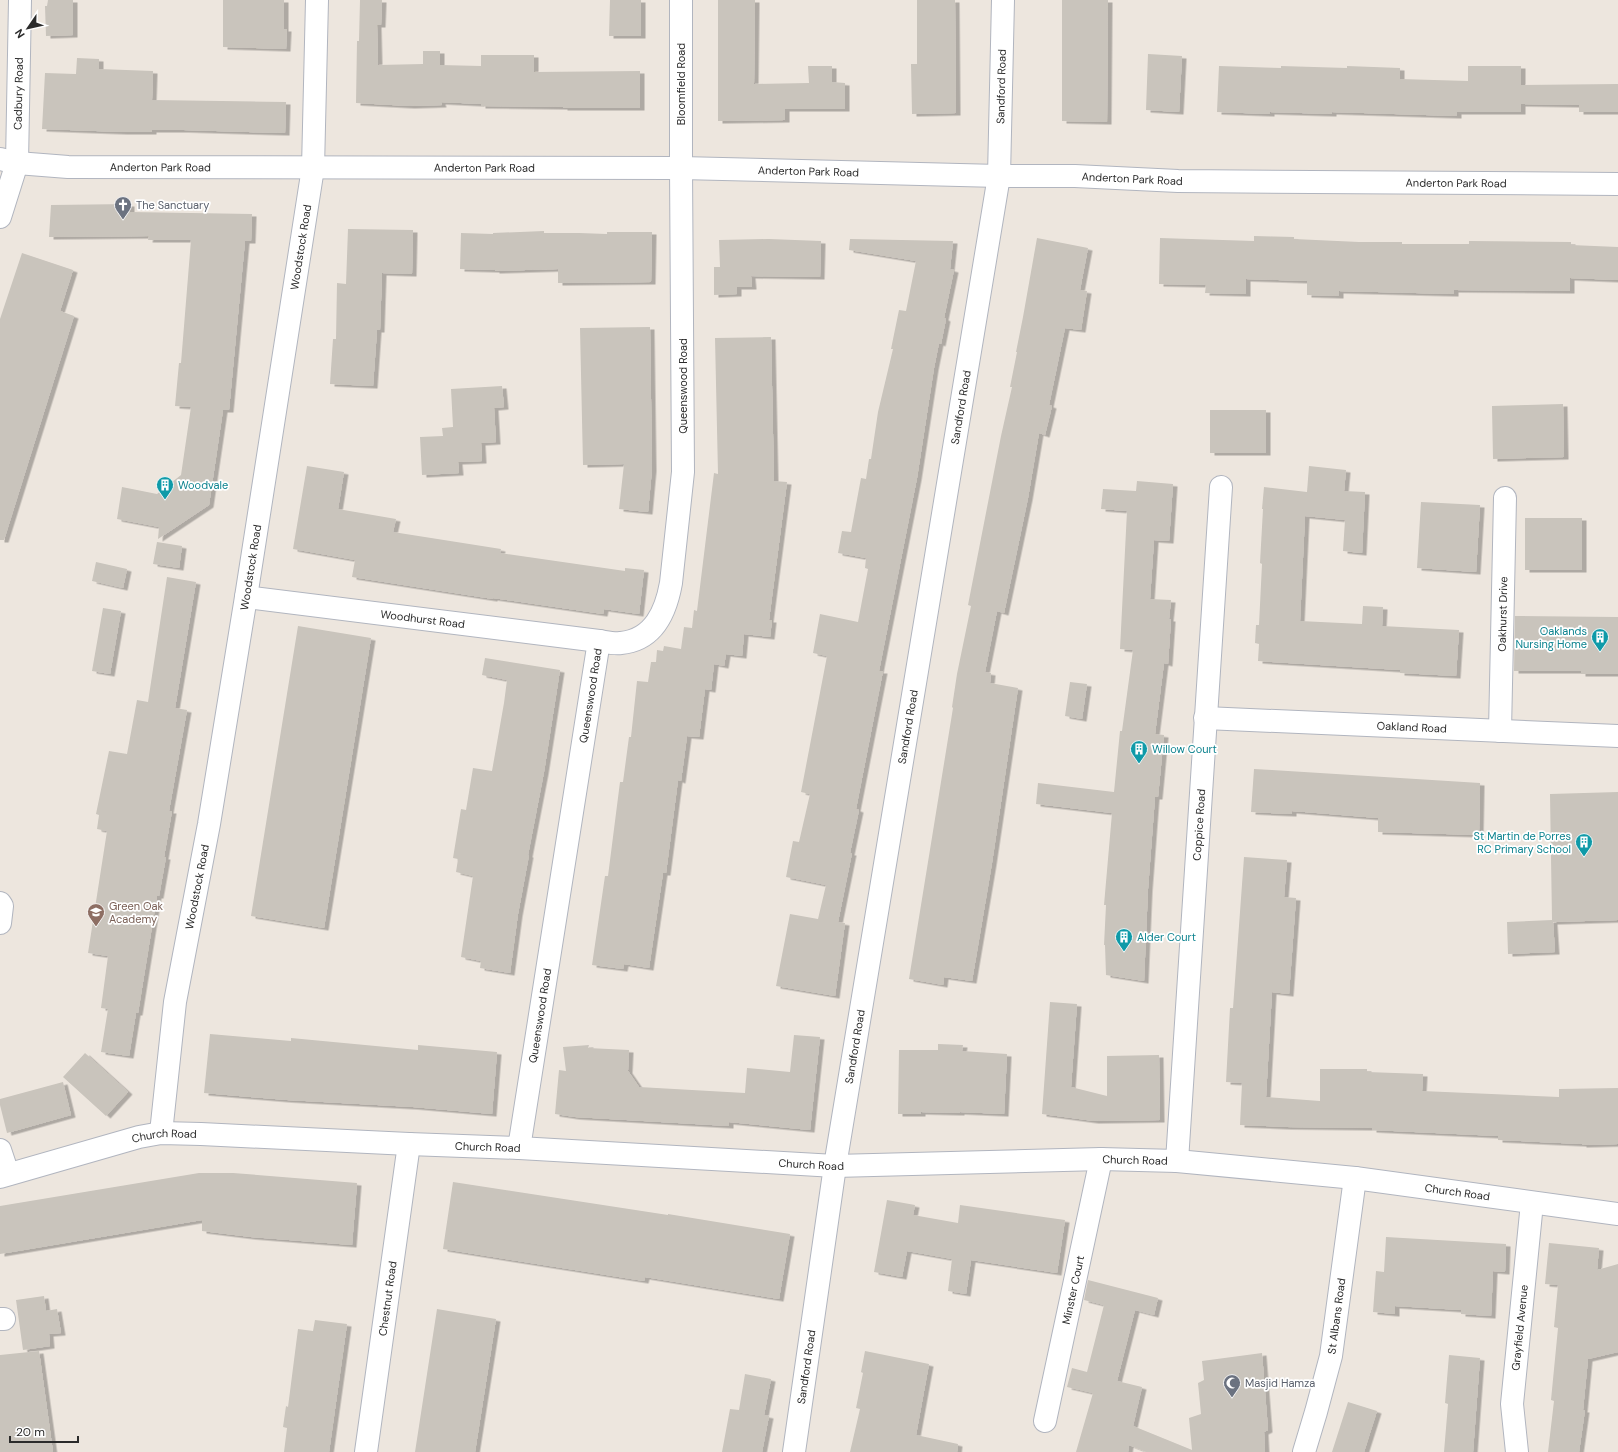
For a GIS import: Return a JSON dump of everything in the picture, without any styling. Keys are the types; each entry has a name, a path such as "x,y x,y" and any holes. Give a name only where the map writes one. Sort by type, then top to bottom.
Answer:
{"street":[{"name":"Cadbury Road","path":"0,217 9,161 20,0"},
{"name":"Woodstock Road","path":"161,1133 175,1002 209,824 313,168 317,0"},
{"name":"Bloomfield Road","path":"681,0 681,168"},
{"name":"Sandford Road","path":"794,1452 835,1166 999,176 1003,0"},
{"name":"Anderton Park Road","path":"9,161 68,167 681,168 999,176 1075,176 1178,181 1618,184"},
{"name":"Queenswood Road","path":"520,1148 600,641 620,643 634,640 646,633 656,624 663,614 668,602 672,583 683,472 681,168"},
{"name":"Coppice Road","path":"1177,1161 1221,488"},
{"name":"Oakhurst Drive","path":"1500,731 1504,498"},
{"name":"Woodhurst Road","path":"246,597 600,641"},
{"name":"Oakland Road","path":"1205,718 1618,736"},
{"path":"0,903 2,906 0,923"},
{"name":"Church Road","path":"4,1176 139,1136 161,1133 208,1134 520,1148 835,1166 1101,1159 1177,1161 1355,1178 1618,1214"},
{"name":"Chestnut Road","path":"366,1452 409,1144"},
{"path":"0,1150 4,1176"},
{"name":"Minster Court","path":"1045,1421 1101,1159"},
{"name":"St Albans Road","path":"1304,1452 1331,1356 1355,1178"},
{"name":"Grayfield Avenue","path":"1517,1452 1512,1404 1532,1203"}],"building":[{"path":"48,0 73,0 73,35 46,36 45,6 47,6"},
{"path":"223,0 284,0 284,29 287,29 286,49 223,47"},
{"path":"360,0 382,0 381,25 377,25 378,65 423,64 423,51 440,51 440,65 481,66 481,55 534,55 534,72 640,71 640,108 481,106 481,104 441,102 442,105 410,106 356,103 357,41 359,41"},
{"path":"610,0 641,0 641,36 609,36"},
{"path":"718,0 755,0 754,84 809,83 808,66 832,66 832,82 845,83 845,109 785,109 785,120 718,121"},
{"path":"917,0 955,0 956,113 912,114 911,64 917,64"},
{"path":"1062,0 1108,0 1107,122 1062,121"},
{"path":"1148,54 1182,56 1179,112 1146,110"},
{"path":"77,58 99,59 99,69 153,71 152,100 286,102 285,133 184,130 123,132 42,129 45,73 76,74"},
{"path":"1219,66 1347,68 1347,66 1400,68 1400,79 1468,81 1468,66 1521,66 1521,85 1618,84 1618,112 1579,112 1579,105 1521,104 1521,112 1457,112 1457,116 1332,112 1332,114 1270,112 1270,114 1217,112"},
{"path":"130,204 130,212 252,214 251,241 245,241 229,410 223,410 209,505 158,539 159,527 117,519 122,487 157,494 181,475 191,407 175,406 179,363 181,363 191,240 148,240 149,236 49,237 51,205"},
{"path":"348,229 413,230 412,274 382,273 380,330 377,330 373,386 330,384 333,339 336,339 337,283 346,284"},
{"path":"544,231 544,233 607,234 607,232 652,232 651,282 558,283 558,269 495,271 460,269 461,233 493,234"},
{"path":"1254,236 1294,237 1294,239 1359,242 1402,242 1402,244 1469,244 1469,241 1571,242 1571,245 1618,247 1618,280 1570,278 1570,291 1454,290 1454,294 1339,291 1339,296 1307,295 1307,281 1246,279 1246,294 1205,293 1206,285 1159,284 1160,238 1254,241"},
{"path":"1037,238 1088,248 1080,290 1087,291 1081,330 1065,328 1049,405 1052,406 1045,435 1039,433 1028,498 1004,613 997,611 985,672 991,673 990,683 1018,688 992,863 972,981 944,977 943,985 909,979 953,708 957,674 971,606 968,605 1012,387 1010,387"},
{"path":"769,239 821,241 820,277 751,276 752,287 737,287 737,294 714,295 714,267 720,267 719,240"},
{"path":"850,239 953,241 950,269 954,270 944,318 946,319 941,344 939,343 934,368 917,478 879,671 883,671 856,809 859,810 838,922 845,923 835,996 776,986 790,914 818,919 826,885 786,877 793,841 799,842 810,794 801,792 827,656 813,653 820,614 858,622 868,569 865,568 866,558 838,553 842,531 851,532 861,478 866,479 869,459 871,459 878,412 893,349 891,349 899,310 906,311 916,261 849,250"},
{"path":"22,253 73,270 60,311 74,316 4,540 0,540 0,319"},
{"path":"650,327 652,469 648,512 619,509 624,464 583,465 580,328"},
{"path":"771,337 774,481 787,482 769,620 772,620 770,637 744,634 742,656 726,654 724,666 714,664 711,690 705,689 699,737 687,736 681,781 678,780 666,873 663,873 649,968 624,964 623,969 592,965 605,876 608,876 620,782 623,782 629,737 631,737 637,681 648,682 651,662 656,662 657,650 663,651 664,646 681,649 684,627 692,628 694,610 697,611 714,473 718,474 715,338"},
{"path":"502,386 504,407 494,408 496,442 481,443 482,461 458,462 459,473 422,475 420,437 443,436 442,428 453,427 451,389"},
{"path":"1563,404 1564,457 1493,459 1492,406"},
{"path":"1210,410 1266,410 1266,453 1210,453"},
{"path":"307,466 344,472 338,509 396,519 393,532 501,549 500,553 625,571 625,568 644,570 639,614 604,609 603,614 493,599 352,577 355,560 293,549"},
{"path":"1309,466 1346,470 1344,491 1365,492 1362,553 1343,551 1345,520 1305,516 1300,621 1362,624 1363,606 1383,607 1382,626 1459,630 1456,676 1400,673 1400,670 1258,661 1259,644 1255,643 1256,625 1259,625 1262,564 1260,563 1264,487 1307,492"},
{"path":"1137,481 1173,484 1169,541 1154,540 1150,599 1171,600 1169,619 1171,619 1168,664 1164,663 1155,734 1164,735 1158,797 1155,797 1148,889 1144,981 1106,975 1104,945 1106,905 1104,905 1112,813 1036,804 1038,783 1114,792 1120,731 1122,731 1133,650 1120,649 1127,511 1101,509 1103,489 1136,491"},
{"path":"1421,502 1480,505 1476,572 1417,568"},
{"path":"1525,518 1582,518 1582,570 1525,570"},
{"path":"157,542 182,546 179,568 153,564"},
{"path":"96,562 127,569 123,588 92,581"},
{"path":"167,577 196,582 175,708 187,710 169,811 172,811 164,857 166,857 159,896 157,896 138,1013 136,1013 129,1056 101,1052 108,1009 101,1008 108,956 88,953 107,831 97,829 99,815 96,814 109,751 127,754 137,700 148,702"},
{"path":"103,608 121,611 110,674 92,671"},
{"path":"1515,616 1618,617 1618,674 1581,674 1581,671 1514,671"},
{"path":"298,626 371,638 324,928 251,916"},
{"path":"485,658 560,670 544,772 518,914 510,973 480,968 481,961 461,957 473,876 456,872 458,859 453,858 461,809 466,810 473,768 492,771 504,703 507,680 482,675"},
{"path":"1070,682 1087,684 1082,719 1065,716"},
{"path":"1254,769 1480,783 1479,835 1378,832 1378,818 1292,811 1292,814 1251,812"},
{"name":"St Martin de Porres RC Primary School","path":"1618,792 1618,920 1553,922 1555,952 1508,954 1507,922 1552,920 1550,794"},
{"path":"1244,857 1287,860 1284,897 1296,898 1289,994 1272,992 1266,1097 1320,1101 1320,1069 1367,1069 1367,1072 1423,1074 1422,1091 1559,1097 1559,1089 1618,1088 1618,1144 1582,1145 1498,1140 1498,1136 1372,1130 1372,1128 1240,1125 1242,1083 1226,1082 1230,1008 1233,1008"},
{"path":"1050,1002 1077,1004 1071,1087 1107,1096 1107,1056 1159,1055 1160,1120 1094,1121 1042,1114"},
{"path":"210,1034 291,1041 291,1038 418,1050 418,1045 497,1052 492,1114 413,1107 287,1100 204,1093"},
{"path":"794,1035 820,1037 810,1130 729,1122 729,1126 575,1117 555,1114 559,1070 566,1071 563,1047 589,1045 588,1048 629,1050 628,1071 639,1087 745,1093 747,1068 790,1072"},
{"path":"938,1044 963,1045 962,1051 1007,1054 1004,1114 921,1112 921,1114 898,1114 899,1050 938,1050"},
{"path":"85,1053 128,1092 106,1116 63,1077"},
{"path":"63,1082 71,1115 7,1133 0,1105 0,1099"},
{"path":"199,1173 233,1173 357,1183 352,1245 251,1237 202,1231 202,1220 0,1254 0,1206"},
{"path":"453,1182 790,1234 779,1299 645,1277 644,1281 443,1249"},
{"path":"887,1200 915,1205 913,1215 958,1223 960,1205 1065,1220 1057,1273 971,1260 966,1294 948,1291 952,1259 907,1251 902,1277 874,1272"},
{"path":"1386,1237 1506,1244 1505,1272 1493,1271 1491,1316 1461,1314 1461,1310 1395,1306 1395,1314 1373,1312 1376,1271 1384,1272"},
{"path":"1549,1243 1599,1248 1597,1270 1618,1264 1618,1352 1588,1359 1583,1410 1585,1410 1579,1452 1548,1452 1554,1401 1551,1400 1558,1328 1554,1327 1558,1285 1545,1284"},
{"path":"1088,1280 1158,1298 1154,1315 1135,1310 1117,1381 1142,1387 1133,1426 1192,1450 1189,1418 1201,1414 1198,1383 1204,1380 1202,1361 1262,1353 1268,1430 1264,1432 1265,1452 1147,1452 1129,1445 1128,1452 1076,1452 1093,1393 1067,1387 1072,1368 1087,1372 1104,1305 1084,1300"},
{"path":"44,1296 46,1311 57,1309 61,1333 49,1334 50,1346 23,1350 16,1300"},
{"path":"437,1309 496,1319 475,1452 415,1452"},
{"path":"315,1320 347,1324 329,1452 284,1452 287,1428 283,1427 286,1406 288,1407 298,1329 313,1331"},
{"path":"39,1351 53,1452 0,1452 0,1355"},
{"path":"865,1351 929,1364 916,1435 958,1444 957,1452 850,1452 860,1409 856,1408 863,1373 861,1372"},
{"path":"1449,1355 1480,1358 1473,1452 1444,1452 1448,1404 1445,1403"},
{"path":"745,1374 771,1379 764,1415 769,1416 762,1452 722,1452 730,1409 739,1410"},
{"path":"1348,1402 1377,1411 1364,1452 1332,1452"}],"place":[{"name":"The Sanctuary","path":"123,220"},
{"name":"Woodvale","path":"165,500"},
{"name":"Oaklands Nursing Home","path":"1600,652"},
{"name":"Willow Court","path":"1139,764"},
{"name":"St Martin de Porres RC Primary School","path":"1584,857"},
{"name":"Green Oak Academy","path":"96,927"},
{"name":"Alder Court","path":"1124,952"},
{"name":"Masjid Hamza","path":"1232,1398"}]}
